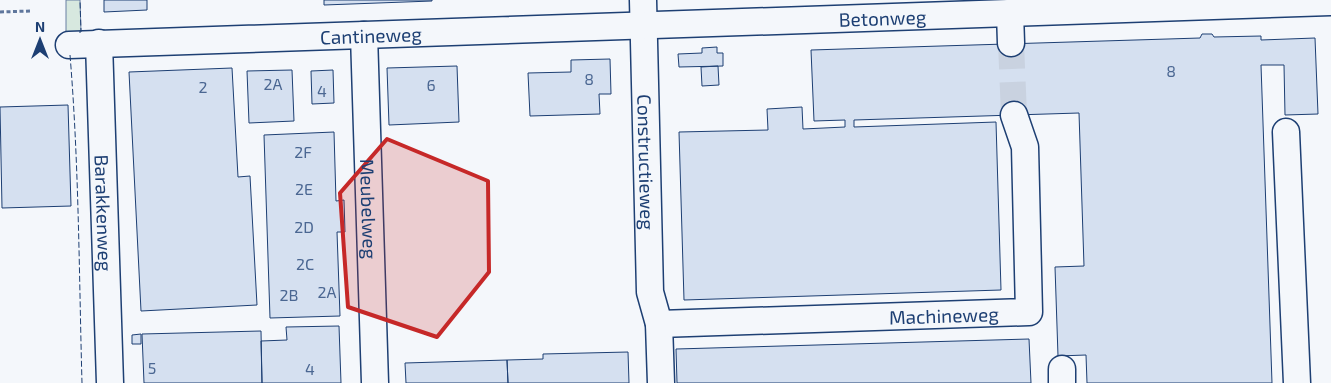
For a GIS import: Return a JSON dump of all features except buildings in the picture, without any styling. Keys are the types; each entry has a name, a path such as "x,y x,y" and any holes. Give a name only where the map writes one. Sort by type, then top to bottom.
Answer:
{"street":[{"name":"Constructieweg","path":"643,0 650,292 659,324 661,383"},
{"name":"Betonweg","path":"644,26 1331,2"},
{"path":"1010,13 1011,43"},
{"name":"Cantineweg","path":"69,44 644,26"},
{"name":"Meubelweg","path":"364,35 375,383"},
{"name":"Barakkenweg","path":"99,43 110,383"},
{"name":"Machineweg","path":"659,324 1029,312 1025,147 1014,115"},
{"path":"1286,132 1297,383"}],"path":[{"path":"0,12 30,11"}],"highlighted area":[{"path":"387,139 488,181 489,272 437,337 348,307 340,193"}],"shaded area":[{"path":"66,0 80,0 81,32 66,32"}],"tunnel":[{"path":"1011,43 1014,115"}],"fence":[{"path":"79,32 81,32 80,0"},
{"path":"70,55 77,178 82,383"}]}
